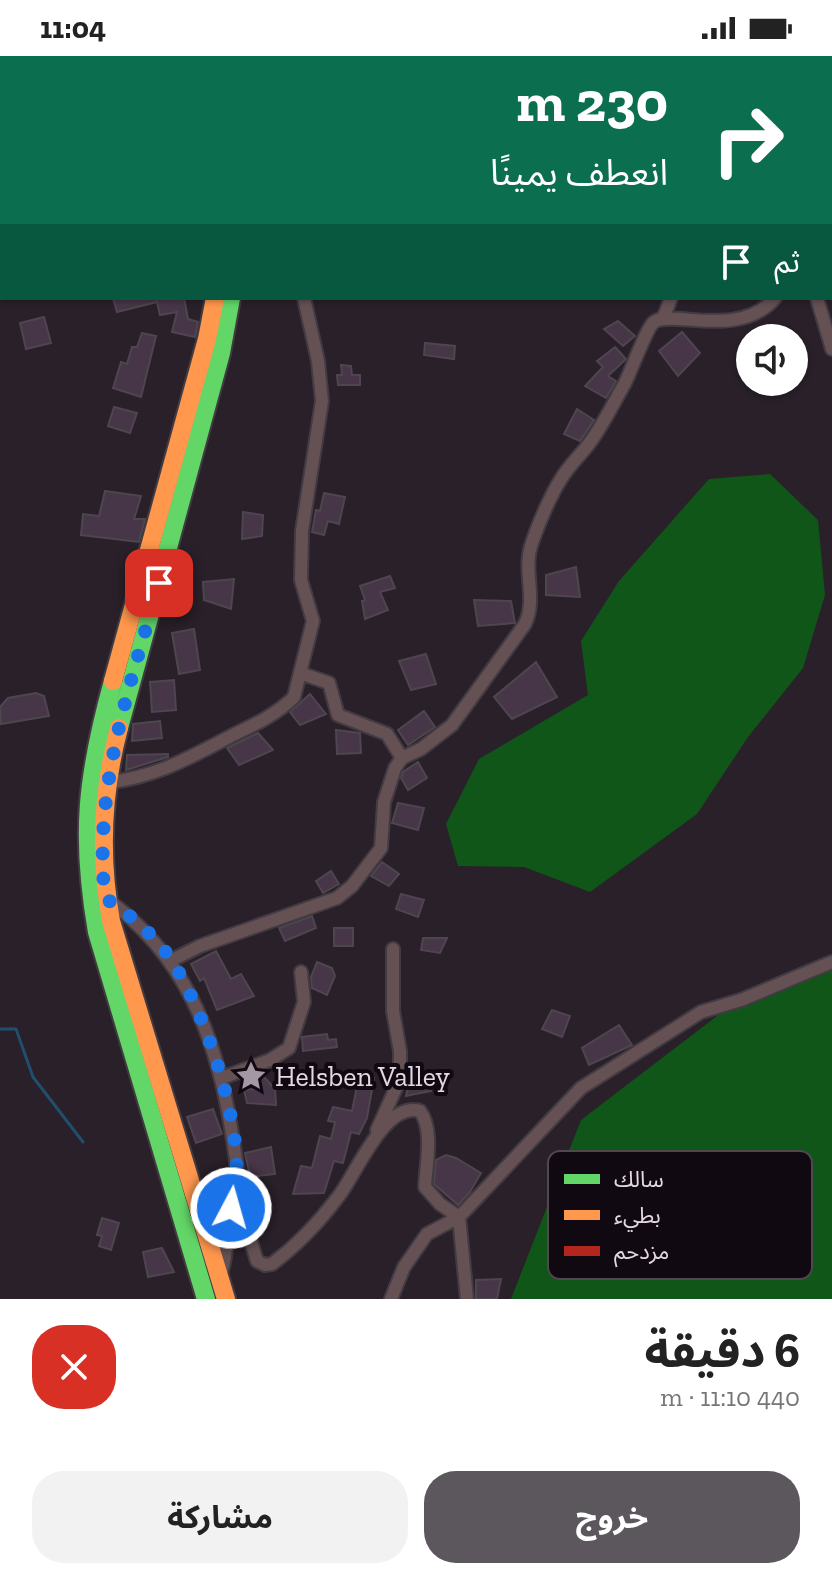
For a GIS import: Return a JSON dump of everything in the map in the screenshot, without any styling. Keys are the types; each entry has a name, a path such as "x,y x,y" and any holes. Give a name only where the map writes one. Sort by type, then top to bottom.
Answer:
{"main road":[{"path":"218,312 106,783 102,818 105,898 226,1299"},
{"path":"206,1299 97,932 87,871 85,830 88,785 95,747 218,312"}],"street":[{"path":"106,783 132,779 182,764 266,718 294,697 313,621 301,580 302,531 322,401 318,361 304,300"},
{"path":"663,319 670,300"},
{"path":"172,960 200,946 337,898 346,891 381,848 389,780 402,758 421,749 452,725 525,624 530,609 529,551 556,487 606,417 635,364 650,326 663,319 726,321 761,309 772,300"},
{"path":"818,300 832,349"},
{"path":"300,673 329,683 338,715 387,734 402,758"},
{"path":"105,898 138,922 172,960 195,1008 222,1078 234,1150 236,1194 255,1258 261,1264 272,1264 339,1196 394,1097 400,1079 400,1051 393,1011 393,949"},
{"path":"391,1299 404,1267 427,1234 459,1217 571,1097 593,1080 701,1012 741,1000 832,962"},
{"path":"222,1078 270,1060 289,1048 304,1002 301,972"},
{"path":"370,1143 399,1114 410,1109 420,1111 425,1119 427,1145 425,1187 440,1204 459,1217"},
{"path":"219,1279 225,1263 229,1217 236,1194"},
{"path":"459,1217 467,1299"}],"green space":[{"path":"770,474 818,520 825,595 803,668 748,737 697,814 590,892 524,867 458,866 446,824 479,759 588,695 581,641 619,581 709,479"},
{"path":"832,965 832,1299 511,1299 548,1204 548,1279 812,1279 812,1151 569,1151 581,1120 734,1003"}],"building":[{"path":"114,300 184,300 188,319 198,322 195,337 172,332 177,312 160,315 157,302 117,312"},
{"path":"44,317 51,343 26,349 20,323"},
{"path":"618,321 635,336 623,346 604,329"},
{"path":"682,332 700,353 678,376 659,351"},
{"path":"142,333 156,336 141,397 113,388 121,362 127,364 132,347 137,347"},
{"path":"425,343 455,346 454,359 424,355"},
{"path":"615,347 626,359 608,376 616,381 606,398 585,386 603,367 597,361"},
{"path":"341,365 351,366 352,375 360,375 360,385 338,385 337,375 342,375"},
{"path":"114,407 137,413 130,433 108,426"},
{"path":"577,409 594,420 580,441 564,434"},
{"path":"105,491 141,496 134,519 145,519 139,542 81,535 83,514 99,516"},
{"path":"324,493 345,497 339,524 328,521 324,535 312,532 316,510 320,511"},
{"path":"243,512 263,515 262,536 242,539"},
{"path":"576,567 580,597 546,595 546,575"},
{"path":"390,576 395,588 380,592 388,610 365,619 362,601 365,600 360,586"},
{"path":"234,579 231,609 204,600 203,582"},
{"path":"474,600 511,601 515,623 478,626"},
{"path":"194,629 200,670 179,674 172,633"},
{"path":"426,654 436,684 411,690 399,661"},
{"path":"536,662 557,697 512,719 494,697"},
{"path":"174,680 176,710 152,712 150,682"},
{"path":"36,693 44,696 49,716 1,724 0,707 8,698"},
{"path":"310,694 326,714 300,725 290,712"},
{"path":"424,711 435,727 408,745 398,730"},
{"path":"160,721 162,738 132,741 133,724"},
{"path":"336,730 360,733 361,753 337,754"},
{"path":"258,733 273,750 239,765 227,748"},
{"path":"168,754 168,757 126,770 127,755"},
{"path":"418,762 427,778 408,790 401,778 403,772"},
{"path":"398,803 424,808 418,830 392,823"},
{"path":"382,862 399,874 389,886 371,876"},
{"path":"331,871 339,884 323,893 316,881"},
{"path":"401,894 424,900 418,917 396,909"},
{"path":"312,916 316,928 285,941 279,928"},
{"path":"334,928 353,928 353,946 334,946"},
{"path":"423,938 447,938 440,953 421,950"},
{"path":"216,951 231,979 241,974 254,996 217,1010 204,978 200,981 191,964"},
{"path":"317,962 332,968 335,976 327,995 312,988 311,977"},
{"path":"552,1010 570,1016 562,1037 542,1029"},
{"path":"619,1025 632,1045 589,1065 582,1048"},
{"path":"327,1034 328,1040 336,1039 337,1047 303,1051 302,1037"},
{"path":"359,1076 374,1078 367,1118 359,1134 351,1132 343,1163 334,1161 324,1193 293,1194 301,1166 312,1168 320,1136 331,1139 335,1122 328,1121 333,1107 352,1111"},
{"path":"264,1077 275,1089 276,1105 247,1103 244,1090 254,1089 256,1080"},
{"path":"428,1077 431,1091 406,1096 409,1081"},
{"path":"213,1109 222,1134 196,1143 187,1117"},
{"path":"271,1147 275,1174 250,1177 245,1153"},
{"path":"446,1155 481,1173 458,1205 434,1184 436,1160"},
{"path":"102,1218 119,1223 111,1250 99,1246 102,1236 97,1235"},
{"path":"162,1248 174,1272 148,1277 143,1252"},
{"path":"501,1279 497,1299 476,1299 476,1280"}],"waterway":[{"path":"0,1029 16,1029 33,1077 83,1142"}],"traffic: fast":[{"path":"119,728 221,353 231,300"},
{"path":"113,681 97,746 89,805 89,865 97,932 206,1299"}],"traffic: slow":[{"path":"113,681 207,339 215,300"},
{"path":"119,728 109,776 104,824 105,872 111,921 226,1299"}],"place":[{"name":"Helsben Valley","path":"251,1076"}],"route":[{"path":"159,583 110,762 102,818 102,875 105,898 138,922 172,960 213,1049 226,1093 235,1161 236,1194 231,1208"}]}
